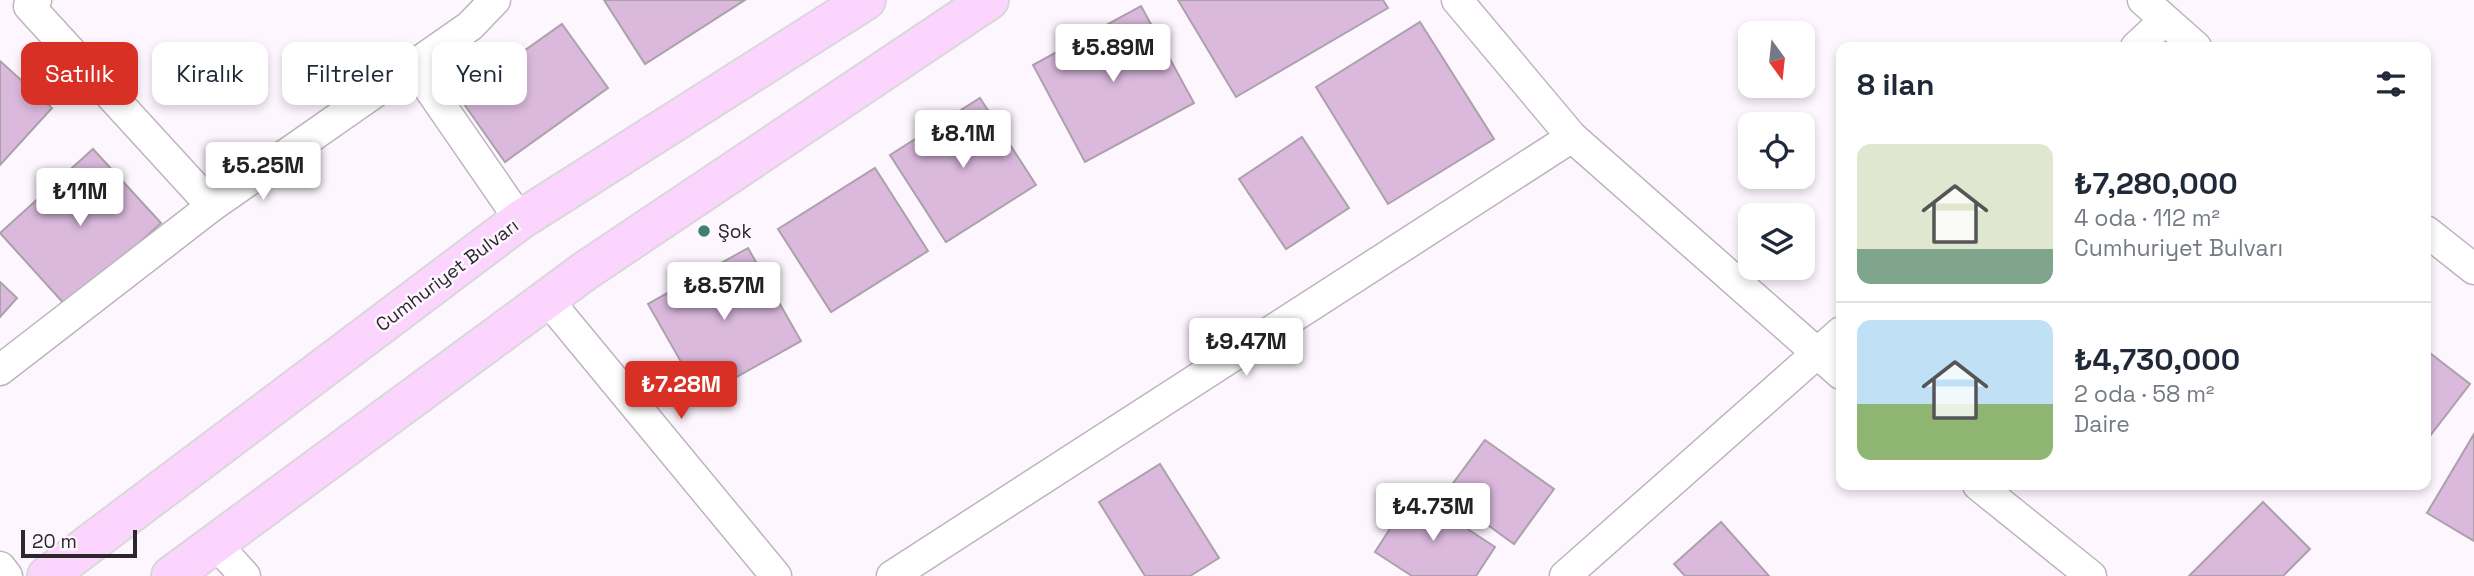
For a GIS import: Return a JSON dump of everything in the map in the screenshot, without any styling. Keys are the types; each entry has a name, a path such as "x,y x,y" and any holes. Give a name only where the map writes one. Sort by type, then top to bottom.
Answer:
{"main road":[{"name":"Cumhuriyet Bulvarı","path":"47,576 520,220 866,0"},
{"path":"171,576 585,271 989,0"}],"street":[{"path":"418,62 470,26 495,0"},
{"path":"1457,0 1572,137 1836,370"},
{"path":"2143,0 2190,42"},
{"path":"29,2 212,206"},
{"path":"2141,42 2165,20"},
{"path":"418,72 520,220"},
{"path":"0,370 212,206 356,105"},
{"path":"892,576 1572,137"},
{"path":"2431,235 2474,269"},
{"path":"547,299 776,576"},
{"path":"1565,576 1836,337"},
{"path":"1984,490 2091,576"},
{"path":"215,543 245,576"},
{"path":"0,567 7,576"}],"building":[{"path":"604,0 745,0 645,64"},
{"path":"1178,0 1383,0 1388,8 1236,97"},
{"path":"1141,6 1194,103 1085,162 1033,65"},
{"path":"1420,22 1494,139 1388,204 1316,87"},
{"path":"562,24 608,88 505,162 465,105 527,105 527,49"},
{"path":"0,61 21,80 21,105 49,105 52,108 0,165"},
{"path":"980,98 1036,185 946,242 890,155"},
{"path":"1302,137 1349,208 1286,249 1239,179"},
{"path":"93,149 161,223 68,308 0,233"},
{"path":"875,168 928,251 831,312 778,229"},
{"path":"748,248 801,341 701,397 648,304"},
{"path":"0,282 17,298 0,317"},
{"path":"2431,354 2470,384 2431,435"},
{"path":"2474,434 2474,541 2427,513"},
{"path":"1485,440 1554,489 1514,544 1445,494"},
{"path":"1160,464 1219,558 1190,576 1145,576 1099,502"},
{"path":"1413,493 1495,547 1476,576 1412,576 1375,552"},
{"path":"2263,502 2310,549 2283,576 2189,576"},
{"path":"1721,522 1769,576 1685,576 1674,564"}],"place":[{"name":"Şok","path":"704,231"}]}
